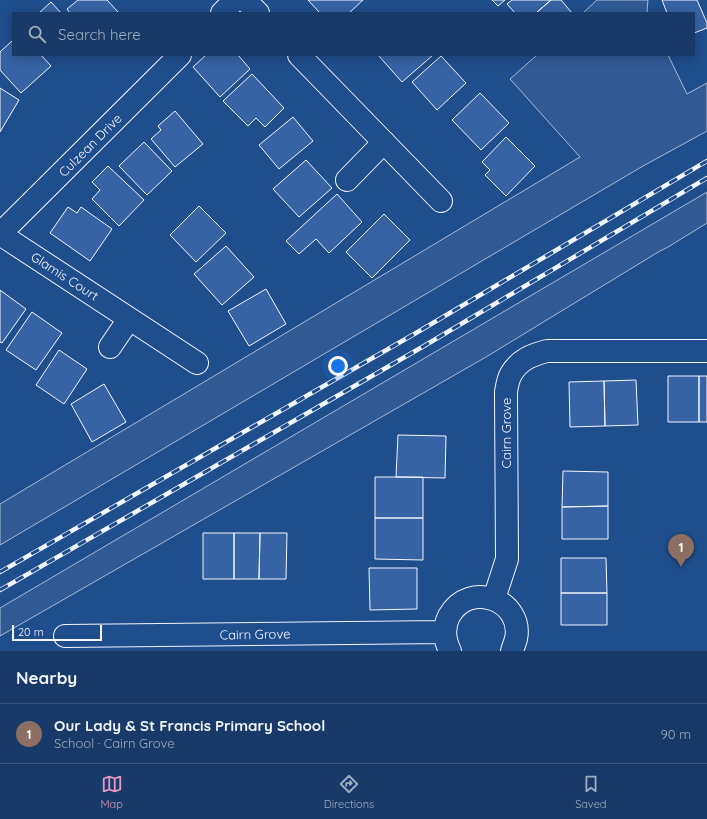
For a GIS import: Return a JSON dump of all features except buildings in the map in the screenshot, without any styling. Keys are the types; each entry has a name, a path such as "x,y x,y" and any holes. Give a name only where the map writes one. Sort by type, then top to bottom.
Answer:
{"street":[{"path":"223,12 234,0"},
{"path":"245,0 257,12"},
{"name":"Culzean Drive","path":"0,234 179,56"},
{"path":"300,56 442,201"},
{"path":"347,180 384,142"},
{"name":"Glamis Court","path":"0,234 198,363"},
{"path":"110,347 130,319"},
{"name":"Cairn Grove","path":"65,636 447,641 447,621 453,610 461,602 472,598 483,597 494,600 507,559 506,392 510,375 520,362 532,355 547,351 707,351"},
{"path":"494,600 504,606 512,615 516,627 516,639 512,651"}],"shaded area":[{"path":"597,0 648,0 648,12 584,12"},
{"path":"536,56 668,56 687,94 707,83 707,131 643,166 0,545 0,504 580,157 510,79"},
{"path":"707,192 707,223 486,357 0,636 0,608"}],"railway":[{"path":"0,572 416,333 707,161"},
{"path":"0,590 424,346 707,178"}],"place":[{"name":"Our Lady & St Francis Primary School","path":"681,567"}]}
